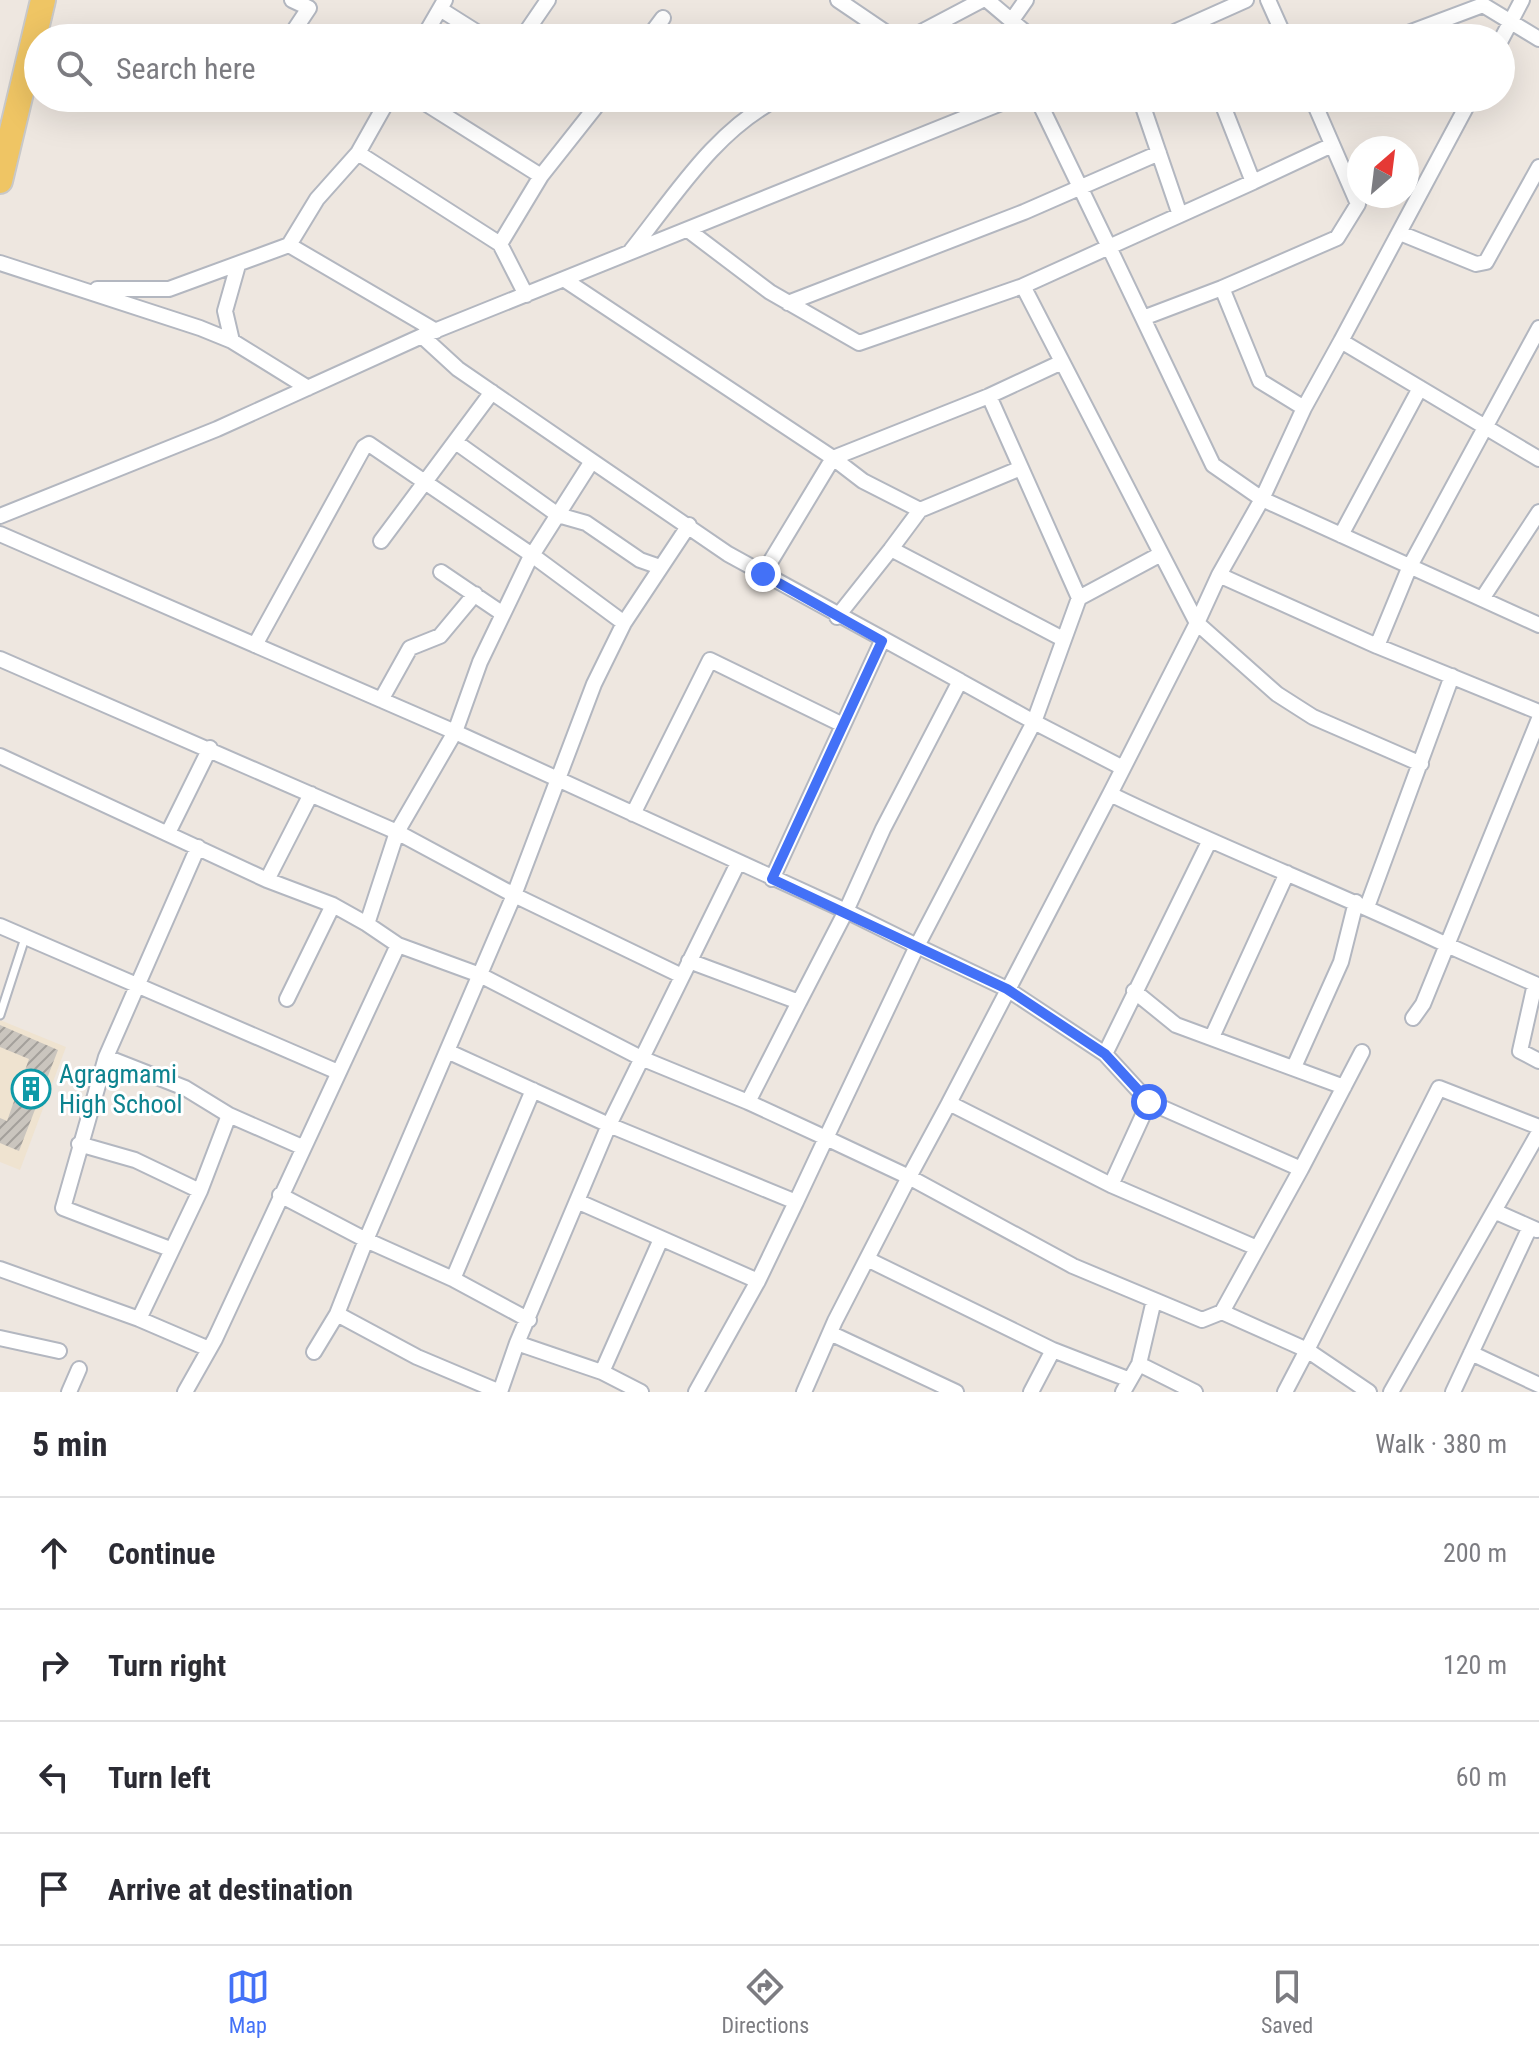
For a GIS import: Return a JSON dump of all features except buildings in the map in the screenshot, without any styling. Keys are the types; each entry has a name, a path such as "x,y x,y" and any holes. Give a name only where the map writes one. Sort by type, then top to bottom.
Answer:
{"main road":[{"path":"0,123 28,0"},
{"path":"37,24 43,0"},
{"path":"0,181 24,80"}],"street":[{"path":"292,0 309,8 298,24"},
{"path":"532,24 548,0"},
{"path":"838,0 873,24"},
{"path":"938,24 985,0 1016,24"},
{"path":"1012,20 1026,0"},
{"path":"1207,24 1246,0"},
{"path":"1268,0 1279,24"},
{"path":"1511,22 1522,0"},
{"path":"431,24 443,4 468,24"},
{"path":"1432,24 1483,5 1514,24"},
{"path":"658,24 663,18"},
{"path":"1515,24 1539,39"},
{"path":"84,289 169,289 289,245 317,199 358,153 381,112"},
{"path":"439,112 541,176"},
{"path":"500,244 541,176 591,112"},
{"path":"628,254 722,139 755,112"},
{"path":"0,516 308,388 429,334 979,112"},
{"path":"1044,112 1213,465 1262,499 1539,625"},
{"path":"1145,112 1180,215"},
{"path":"1226,112 1253,182"},
{"path":"1143,318 1337,238 1358,204 1318,112"},
{"path":"810,1390 830,1333 867,1259 1110,794 1219,575 1262,499 1304,408 1464,112"},
{"path":"688,230 788,303 859,343 1023,286 1332,145"},
{"path":"358,153 500,244 526,295"},
{"path":"788,303 1080,188 1159,153"},
{"path":"1400,233 1476,264 1486,262 1539,167"},
{"path":"289,245 429,334 458,369 763,574 837,617 1123,768"},
{"path":"0,263 232,341 308,388"},
{"path":"232,341 225,311 238,265"},
{"path":"565,280 863,481 920,510"},
{"path":"1023,286 1197,623 1277,694 1313,717 1421,764"},
{"path":"1222,288 1260,381 1304,408"},
{"path":"1377,646 1410,566 1486,427 1534,352 1539,328"},
{"path":"1341,341 1539,459"},
{"path":"763,574 833,458 989,396 1062,362"},
{"path":"1341,535 1420,388"},
{"path":"381,541 427,484 492,392"},
{"path":"989,396 1079,598"},
{"path":"457,443 558,515 586,523 640,560 660,567"},
{"path":"255,645 364,447 374,446 624,623"},
{"path":"367,924 397,832 455,732 480,662 532,555 592,461"},
{"path":"837,617 920,510 1021,468"},
{"path":"1482,599 1539,512"},
{"path":"314,1352 337,1314 514,895 594,684 624,623 689,525"},
{"path":"0,534 455,732 846,911 1007,989 1105,1054 1149,1102 1301,1169"},
{"path":"891,549 1061,638"},
{"path":"696,1392 758,1281 917,946 1034,722 1061,638 1079,598 1161,554"},
{"path":"441,572 503,614"},
{"path":"1219,575 1377,646 1539,712"},
{"path":"381,700 410,648 440,636 475,594"},
{"path":"772,879 882,641"},
{"path":"0,659 397,832 514,895 682,976"},
{"path":"633,814 710,660 843,725"},
{"path":"1294,1067 1341,962 1421,764 1452,676"},
{"path":"748,1102 960,681"},
{"path":"1413,1018 1423,1004 1539,719"},
{"path":"168,833 210,748"},
{"path":"0,756 267,880 333,905 398,945 480,975 641,1058 748,1102 909,1177 1073,1266 1202,1320 1222,1312 1362,1052"},
{"path":"267,880 311,794"},
{"path":"1110,794 1209,842 1362,905 1447,945 1537,979 1520,1051 1539,1061"},
{"path":"1105,1054 1209,842"},
{"path":"170,1249 63,1208 106,1057 198,847"},
{"path":"337,1314 417,1357 500,1392 517,1343 609,1125 738,863"},
{"path":"1212,1037 1287,873"},
{"path":"287,999 333,905"},
{"path":"0,926 338,1072"},
{"path":"185,1392 209,1349 398,945"},
{"path":"689,961 799,1002"},
{"path":"1134,991 1176,1025 1344,1087"},
{"path":"447,1051 609,1125 796,1202"},
{"path":"106,1057 185,1088 229,1115 302,1147"},
{"path":"1285,1392 1439,1088 1539,1130 1391,1392"},
{"path":"453,1279 533,1090"},
{"path":"1111,1185 1149,1102"},
{"path":"949,1103 1111,1185 1257,1248"},
{"path":"139,1319 200,1191 229,1115"},
{"path":"79,1144 135,1160 200,1191"},
{"path":"280,1195 366,1240 453,1279 529,1320"},
{"path":"579,1202 758,1281"},
{"path":"1453,1392 1535,1229 1494,1211"},
{"path":"602,1372 661,1239"},
{"path":"867,1259 1126,1386 1139,1364 1154,1300"},
{"path":"0,1269 139,1319 209,1349"},
{"path":"1222,1312 1307,1350 1369,1392"},
{"path":"830,1333 956,1392"},
{"path":"0,1338 59,1351"},
{"path":"517,1343 602,1372 641,1392"},
{"path":"1031,1392 1053,1350"},
{"path":"1471,1353 1539,1385"},
{"path":"1139,1364 1195,1392"},
{"path":"69,1392 79,1369"}],"lane":[{"path":"0,1015 26,936"}],"shaded area":[{"path":"0,1020 66,1047 20,1170 0,1162"}],"place":[{"name":"Agragmami High School","path":"31,1089"}],"route":[{"path":"763,574 882,641 772,879 1007,989 1105,1054 1149,1102"}]}
